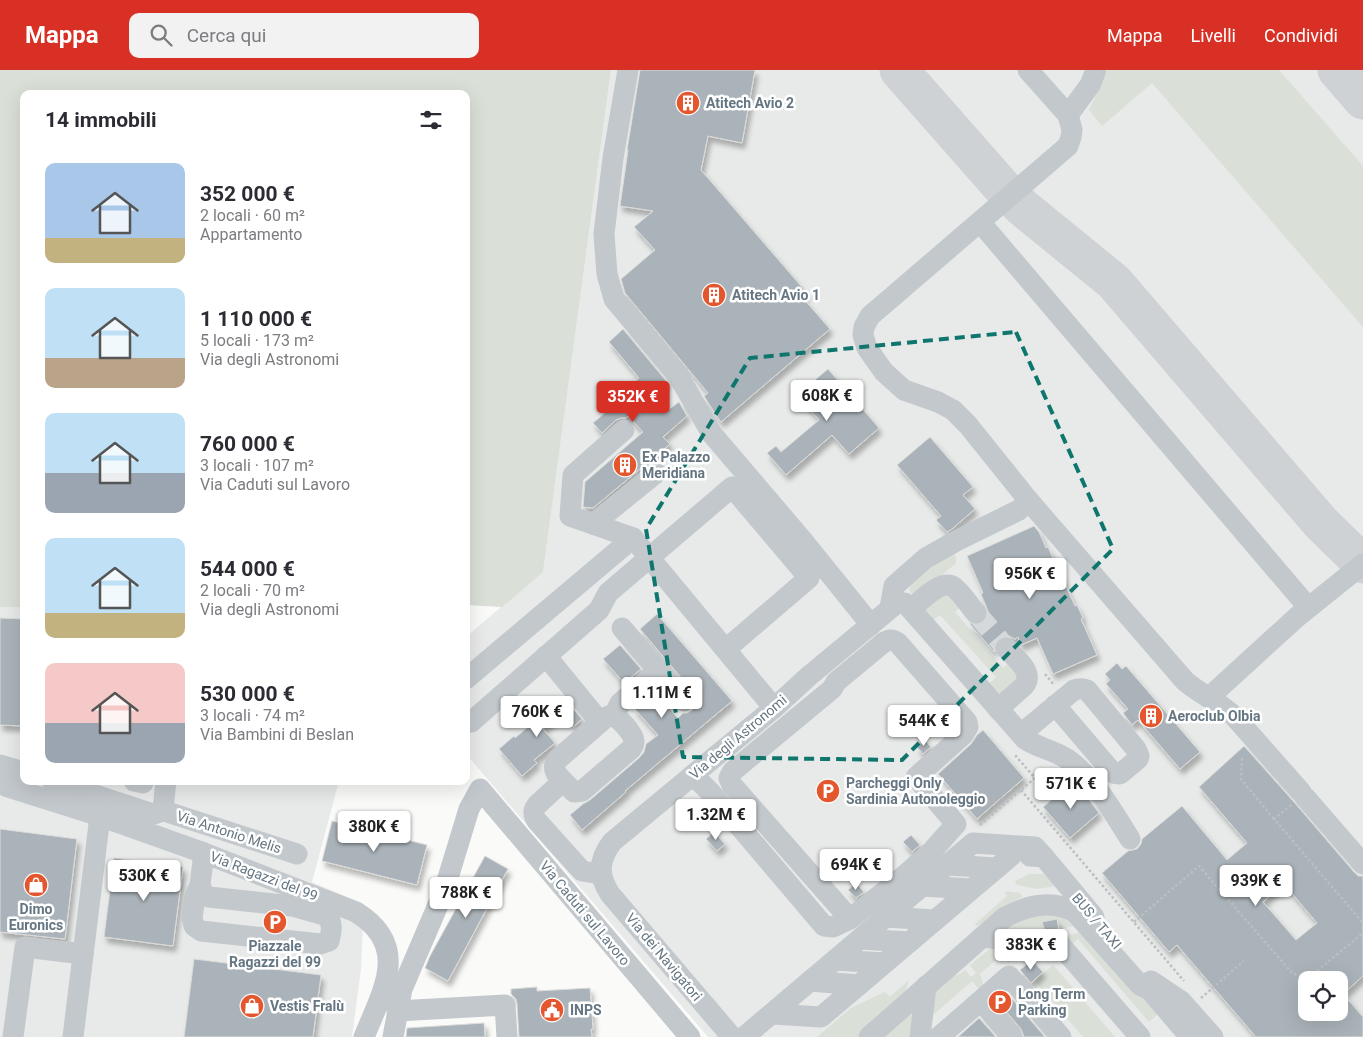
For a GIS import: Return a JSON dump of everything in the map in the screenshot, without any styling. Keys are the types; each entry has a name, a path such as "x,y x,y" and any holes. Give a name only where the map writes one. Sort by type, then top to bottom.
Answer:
{"street":[{"path":"628,70 613,158 604,234 607,274 614,299 679,377 712,434 804,542 871,625"},
{"path":"1028,70 1068,115 1072,130 1068,146 870,316 862,335 867,348 884,372 904,390 938,402 953,410 968,425 1029,501 1185,681 1191,687 1224,707 1234,716 1300,797 1363,864"},
{"path":"1068,115 1090,85 1096,70"},
{"path":"980,222 1308,607"},
{"path":"624,430 573,475 570,516 633,538 774,708"},
{"path":"593,524 656,473"},
{"path":"470,722 599,610 608,593 732,487 809,578 726,649"},
{"path":"1029,501 1018,510 926,558 894,586 901,609 1020,734 1031,743 1066,758 1084,774 1113,809 1130,839"},
{"path":"470,676 633,538"},
{"path":"1210,698 1308,607 1363,564"},
{"name":"Via degli Astronomi","path":"601,874 603,857 612,842 871,625 937,588 946,585 954,588 976,613"},
{"path":"622,628 684,701"},
{"path":"693,775 712,794 824,926 833,927 850,918 905,875 933,850 956,824 916,776 963,735 968,727 964,718 895,640 883,643 836,682 832,689 730,774 729,778 732,785 850,918"},
{"path":"998,709 1024,686 1028,678 1024,668 1006,648"},
{"path":"546,656 607,719 631,733 634,742 631,749 582,791 574,792 555,770 555,763 607,719 620,703 658,671"},
{"path":"810,676 816,681 836,682"},
{"path":"1020,734 1055,705"},
{"path":"0,765 20,771"},
{"path":"564,781 534,808 534,817 582,871 601,874"},
{"name":"Via Antonio Melis","path":"64,785 149,813 159,812 297,854"},
{"path":"159,812 164,804 166,785"},
{"name":"Via Ragazzi del 99","path":"3,786 100,816 204,853 356,912 365,918 379,931 384,940 388,972 364,1037"},
{"name":"Via Caduti sul Lavoro","path":"397,1011 402,989 444,891 470,810 480,789 690,1037"},
{"path":"73,1037 100,816"},
{"path":"744,1037 973,843 1035,847 1044,857 922,931 866,934"},
{"path":"200,885 203,893 209,897 292,906 329,917 332,925 329,941 320,944 201,930 194,926 192,918 195,896 200,885 204,853"},
{"name":"BUS / TAXI","path":"1044,857 1140,973 1181,1001 1213,1037"},
{"name":"Via dei Navigatori","path":"601,874 610,894 732,1037"},
{"path":"869,1037 1020,905 1043,893 1063,891 1075,894"},
{"path":"1004,918 1022,909 1040,904 1056,905 1075,912 1140,985 1150,990 1190,1037"},
{"path":"866,934 922,931"},
{"path":"866,934 922,931"},
{"path":"866,934 922,931"},
{"path":"866,934 922,931"},
{"path":"866,934 922,931"},
{"path":"866,934 922,931"},
{"path":"866,934 922,931"},
{"path":"982,937 1054,944 1062,947 1140,1037"},
{"path":"13,1037 24,947 83,954"},
{"path":"939,1037 1009,976 1061,1037"},
{"path":"920,1037 926,986"},
{"path":"981,1001 1012,1037"},
{"path":"392,1037 397,1011 505,1005 507,1037"}],"path":[{"path":"1242,758 1241,779 1363,923"},
{"path":"1021,790 1187,984"},
{"path":"1274,819 1300,797"},
{"path":"1001,798 1006,802"},
{"path":"1134,922 1199,866 1292,974 1312,976 1363,933"},
{"path":"1196,995 1200,999 1244,961"}],"highlighted area":[{"path":"1016,332 1113,549 902,760 683,757 646,529 750,358"}],"shaded area":[{"path":"0,70 611,70 543,572 502,607 470,605 470,90 20,90 20,607 0,607"},
{"path":"611,70 1363,70 1363,1037 708,1037 470,759 470,634 543,571"},
{"path":"1108,70 1279,70 1363,166 1363,327 1152,83 1102,126 1089,110"},
{"path":"948,554 954,554 956,563 919,594 912,594 910,592 911,585"},
{"path":"944,592 962,605 955,612 1003,668 1011,661 1021,676 1001,696 988,685 996,677 940,615 932,621 926,614 925,609"},
{"path":"0,607 20,607 20,785 338,785 312,882 364,904 361,969 352,1037 0,1037"},
{"path":"1029,874 1050,874 1055,886 1037,889 1017,885 1015,881"},
{"path":"1006,891 1020,893 1022,897 996,917 976,926 975,924 1007,896"},
{"path":"1049,910 1079,925 1059,929 1057,919 1043,922 1045,932 1043,935 1008,931 1005,927"},
{"path":"1087,930 1160,1012 1149,1022 1078,939 1070,946 1063,937"},
{"path":"991,948 1027,948 1008,963 1004,953 980,974 984,987 980,990 972,981 933,1015 933,990 949,975 958,975 965,970 971,977 976,973 970,965"},
{"path":"1053,965 1115,1037 1083,1037 1035,981"},
{"path":"909,980 904,996 858,1037 817,1037 851,1008 885,992 890,997"},
{"path":"917,1008 913,1037 877,1037"}],"building":[{"name":"Atitech Avio 1","path":"640,70 755,70 742,143 708,136 701,170 807,293 802,297 830,329 721,422 704,396 708,393 625,293 621,279 655,250 634,227 653,211 620,206"},
{"path":"623,329 667,382 651,396 664,413 679,402 687,416 663,437 670,444 593,508 583,507 585,482 643,432 628,416 616,420 602,433 593,423 607,411 604,408 639,378 609,342"},
{"path":"828,369 879,428 849,454 832,435 786,475 767,453 776,446 781,452 819,420 797,395"},
{"path":"930,437 973,487 963,495 975,509 947,532 936,520 941,516 897,465"},
{"path":"1034,526 1039,532 1046,548 1048,547 1075,606 1077,605 1097,655 1053,674 1037,638 1021,645 1018,637 1015,639 1009,636 1002,636 994,644 994,652 969,623 978,625 984,623 988,618 988,611 981,594 983,593 967,556"},
{"path":"657,614 732,701 625,791 582,830 570,815 639,758 644,752 646,744 658,735 634,708 654,691 678,718 683,713 692,710 697,701 694,693 640,629"},
{"path":"0,618 20,619 20,726 0,725"},
{"path":"620,645 641,669 624,683 603,659"},
{"name":"Aeroclub Olbia","path":"1117,663 1122,669 1126,666 1200,752 1180,769 1138,720 1132,725 1123,713 1128,709 1106,684 1110,680 1105,674"},
{"path":"563,697 582,719 573,727 561,713 543,729 555,743 534,760 537,763 522,776 499,749 514,736 515,738"},
{"path":"983,730 1024,778 977,819 938,774 971,744"},
{"path":"925,740 931,747 923,754 917,747"},
{"path":"1244,746 1354,872 1358,876 1363,876 1363,976 1348,990 1348,971 1298,971 1298,1021 1348,1021 1348,1000 1363,1017 1363,1037 1256,1037 1177,945 1169,952 1102,873 1128,851 1137,849 1142,839 1182,806 1227,860 1247,843 1199,787","holes":["1284,884 1317,923 1296,940 1263,902"]},
{"path":"1078,785 1099,813 1070,838 1043,807 1065,788 1069,793"},
{"path":"332,821 427,845 417,885 322,861"},
{"name":"Dimo Euronics","path":"0,829 77,839 65,939 0,932"},
{"path":"714,832 725,844 717,851 706,839"},
{"path":"911,835 920,845 912,852 903,842"},
{"path":"485,856 508,869 448,981 425,968"},
{"path":"114,858 183,867 173,946 104,937"},
{"path":"856,883 864,892 856,898 848,890"},
{"path":"1057,919 1059,929 1045,931 1042,922"},
{"name":"Vestis Fralù","path":"194,959 321,975 313,1037 184,1037"},
{"path":"1032,960 1043,972 1031,983 1020,970"},
{"name":"INPS","path":"537,987 537,991 590,988 592,1037 519,1037 517,1004 516,999 511,994 511,989"},
{"path":"1008,994 1045,1037 1024,1037 1021,1029 998,1002"},
{"path":"979,1018 996,1037 958,1037"},
{"path":"484,1023 485,1037 406,1037 407,1028"}],"taxiway":[{"path":"899,70 1002,187 1022,207 1114,282 1321,523 1363,564"},
{"path":"1337,70 1363,100"}],"tunnel":[{"path":"976,613 1006,648"}],"place":[{"name":"Atitech Avio 2","path":"688,103"},
{"name":"Atitech Avio 1","path":"714,295"},
{"name":"Ex Palazzo Meridiana","path":"625,465"},
{"name":"Aeroclub Olbia","path":"1151,716"},
{"name":"Parcheggi Only Sardinia Autonoleggio","path":"828,791"},
{"name":"Dimo Euronics","path":"36,885"},
{"name":"Piazzale Ragazzi del 99","path":"275,922"},
{"name":"Long Term Parking","path":"1000,1002"},
{"name":"Vestis Fralù","path":"252,1006"},
{"name":"INPS","path":"552,1010"}]}
